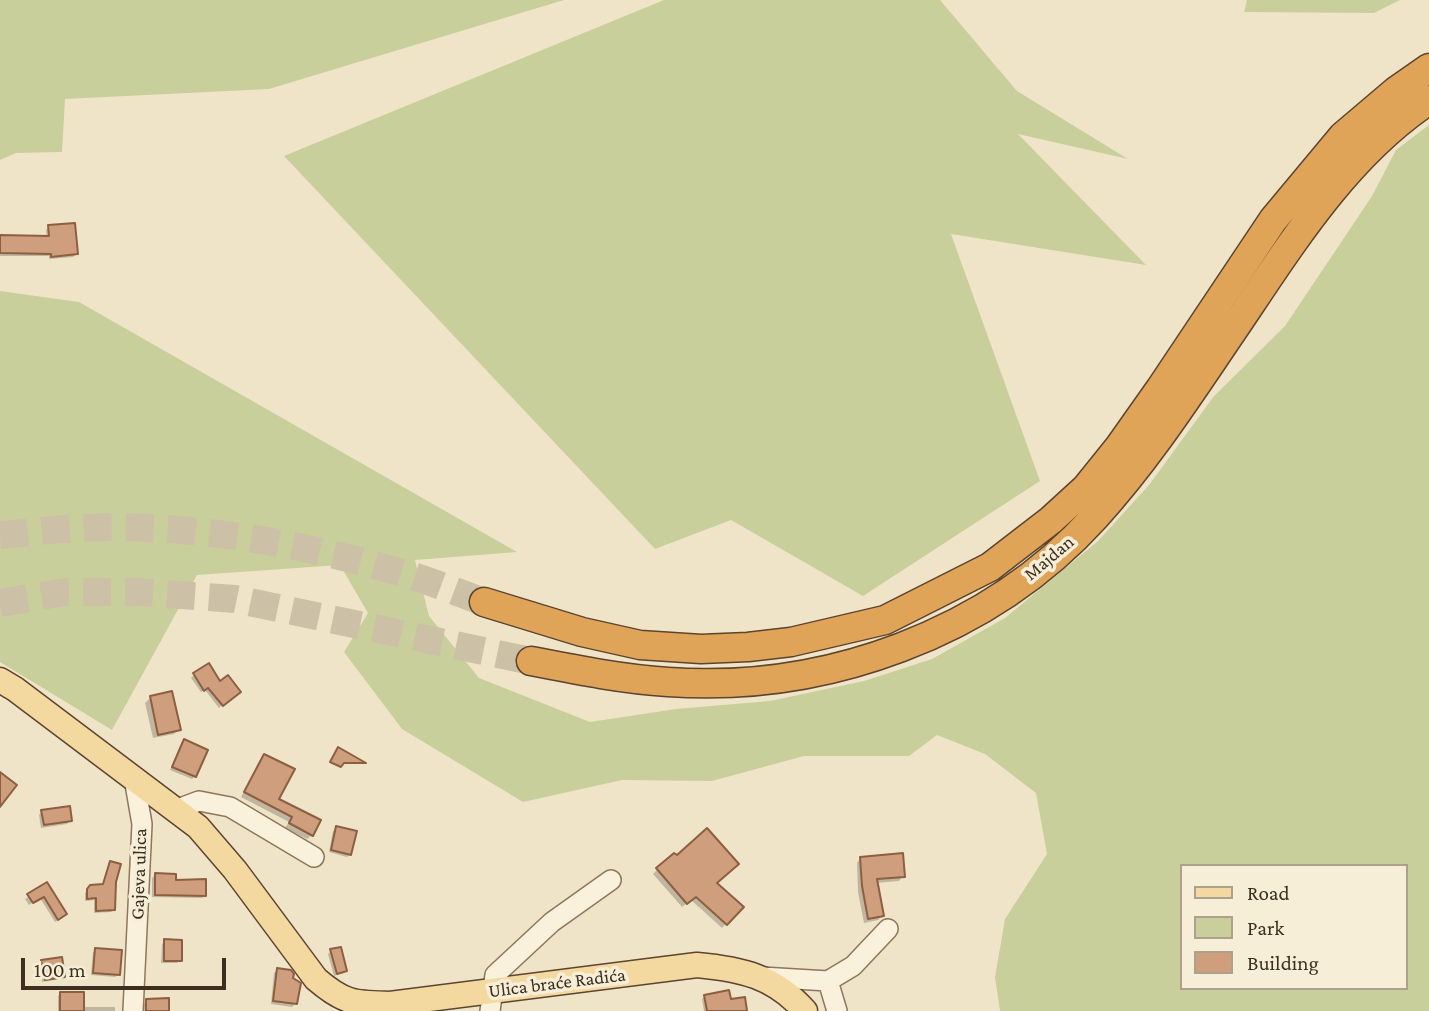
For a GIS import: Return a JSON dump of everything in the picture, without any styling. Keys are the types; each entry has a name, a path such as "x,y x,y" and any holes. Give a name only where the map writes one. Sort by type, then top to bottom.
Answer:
{"highway":[{"name":"Majdan","path":"484,602 582,632 640,645 701,649 791,642 885,620 990,567 1051,520 1086,488 1119,447 1273,220 1343,136 1395,91 1429,68"},
{"name":"Majdan","path":"531,662 603,675 670,682 742,682 811,674 890,653 943,629 990,603 1040,569 1094,519 1139,467 1309,219 1364,155 1400,119 1429,100"}],"main road":[{"path":"0,680 134,778"},
{"name":"Ulica braće Radića","path":"134,778 198,827 235,870 316,979 331,992 355,1003 491,1001 697,965 732,968 761,977 792,996 804,1011"}],"street":[{"name":"Gajeva ulica","path":"133,1011 142,824 134,778"},
{"path":"175,810 200,801 230,807 314,857"},
{"path":"491,1001 495,975 512,957 552,922 611,880"},
{"path":"761,977 828,981 853,966 888,929"},
{"path":"828,981 837,1011"}],"green space":[{"path":"0,0 564,0 269,89 65,99 62,152 16,153 0,160"},
{"path":"664,0 940,0 1017,91 1128,159 1018,134 1146,265 951,234 1040,481 863,596 731,520 655,549 284,156"},
{"path":"1247,0 1400,0 1374,13 1244,12"},
{"path":"1429,125 1429,1011 1000,1011 995,977 1005,919 1047,854 1036,793 985,754 937,735 909,756 804,756 712,781 622,780 523,802 402,729 344,652 368,613 340,565 197,575 112,730 0,662 0,291 79,302 517,552 415,560 429,616 479,678 590,722 676,709 770,701 864,681 932,659 1005,618 1098,541 1149,485 1214,396 1285,326 1372,196 1396,150"}],"building":[{"path":"75,223 78,254 51,257 51,254 0,253 0,235 49,236 48,225"},
{"path":"209,663 220,681 228,675 241,692 223,706 208,688 204,691 193,673"},
{"path":"172,691 181,730 158,735 150,696"},
{"path":"184,739 208,750 196,777 172,767"},
{"path":"338,747 366,763 344,763 341,767 330,762"},
{"path":"264,754 295,769 279,799 321,820 313,836 289,823 292,817 244,792"},
{"path":"0,772 17,785 0,807"},
{"path":"70,806 72,821 44,825 41,810"},
{"path":"336,826 357,831 351,855 331,850"},
{"path":"707,828 739,864 717,883 744,907 727,925 696,897 687,904 656,868 674,853 677,855"},
{"path":"903,853 905,877 877,879 884,916 868,919 860,857"},
{"path":"110,861 121,864 116,882 115,910 96,911 96,898 87,899 87,889 90,885 103,884"},
{"path":"155,873 176,874 176,880 206,879 206,896 155,895"},
{"path":"47,882 67,914 58,920 44,897 33,903 27,894"},
{"path":"164,939 182,940 182,961 164,961"},
{"path":"341,947 347,971 337,974 330,949"},
{"path":"95,948 122,950 120,975 93,973"},
{"path":"62,957 65,977 45,980 41,960"},
{"path":"277,968 291,970 293,978 301,983 297,1004 273,1001"},
{"path":"729,990 731,999 745,997 747,1011 707,1011 704,995"},
{"path":"60,992 84,992 84,1011 60,1011"},
{"path":"169,998 169,1011 146,1011 146,999"}],"tunnel":[{"path":"0,535 119,527 241,537 360,561 484,602"},
{"path":"0,603 65,592 137,592 235,599 531,661"}]}
